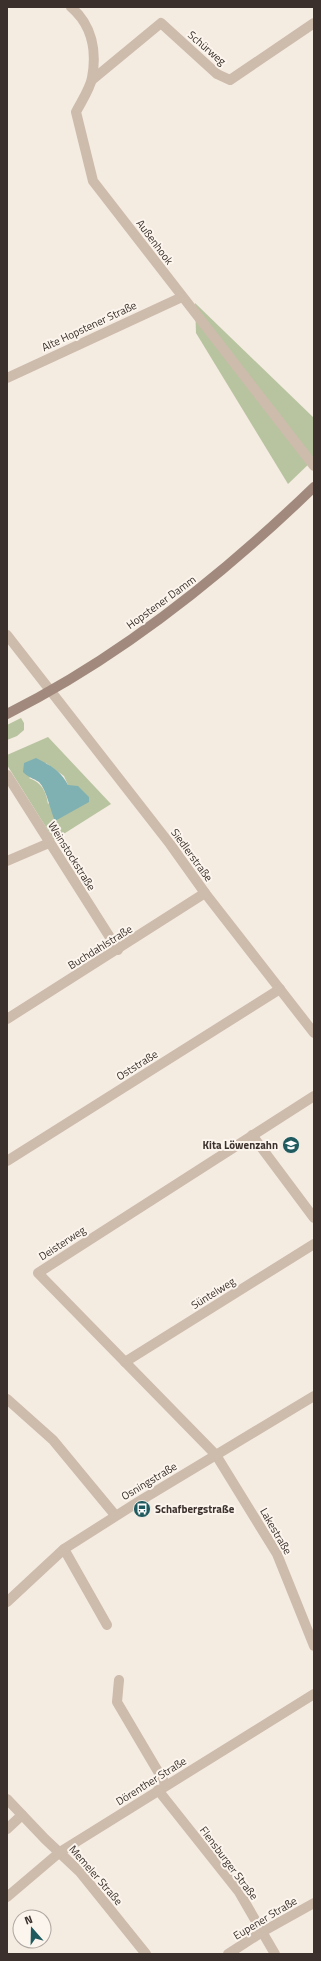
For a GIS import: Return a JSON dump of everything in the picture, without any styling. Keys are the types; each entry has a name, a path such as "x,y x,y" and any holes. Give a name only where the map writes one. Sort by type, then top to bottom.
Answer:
{"main road":[{"name":"Hopstener Damm","path":"7,714 80,674 181,604 266,533 314,487"}],"street":[{"name":"Außenhook","path":"71,7 81,16 91,34 92,80 76,112 93,181 314,466"},
{"name":"Schürweg","path":"92,80 161,23 217,74 230,80 314,23"},
{"name":"Alte Hopstener Straße","path":"7,378 182,297"},
{"name":"Siedlerstraße","path":"7,635 170,844 205,894 314,1033"},
{"name":"Weinstockstraße","path":"7,775 118,950"},
{"path":"7,861 49,843"},
{"name":"Buchdahlstraße","path":"7,1019 205,894"},
{"name":"Oststraße","path":"7,1161 280,988"},
{"name":"Deisterweg","path":"216,1455 38,1273 314,1096"},
{"path":"252,1135 314,1218"},
{"name":"Süntelweg","path":"125,1362 314,1244"},
{"name":"Osningstraße","path":"7,1602 64,1549 115,1516 314,1396"},
{"path":"7,1398 53,1440 115,1516"},
{"name":"Lakestraße","path":"216,1455 277,1554 314,1646"},
{"path":"64,1549 107,1625"},
{"name":"Flensburger Straße","path":"119,1680 117,1702 162,1788 239,1892 275,1954"},
{"name":"Dörenther Straße","path":"7,1897 60,1852 314,1694"},
{"name":"Memeler Straße","path":"7,1798 22,1816 80,1872 146,1954"},
{"path":"7,1829 22,1816"},
{"name":"Eupener Straße","path":"228,1954 262,1932 314,1903"}],"green space":[{"path":"195,303 314,418 314,459 288,484 196,333"},
{"path":"21,718 24,723 24,730 17,736 7,740 7,725"},
{"path":"48,737 111,804 54,840 7,765 7,755","holes":["46,763 64,776 68,785 48,804 43,788 37,782 29,778"]}],"water":[{"path":"36,758 55,769 68,785 78,786 89,797 89,802 55,821 42,786 39,782 23,772 24,763"}],"place":[{"name":"Kita Löwenzahn","path":"291,1145"},
{"name":"Schafbergstraße","path":"142,1509"}]}
